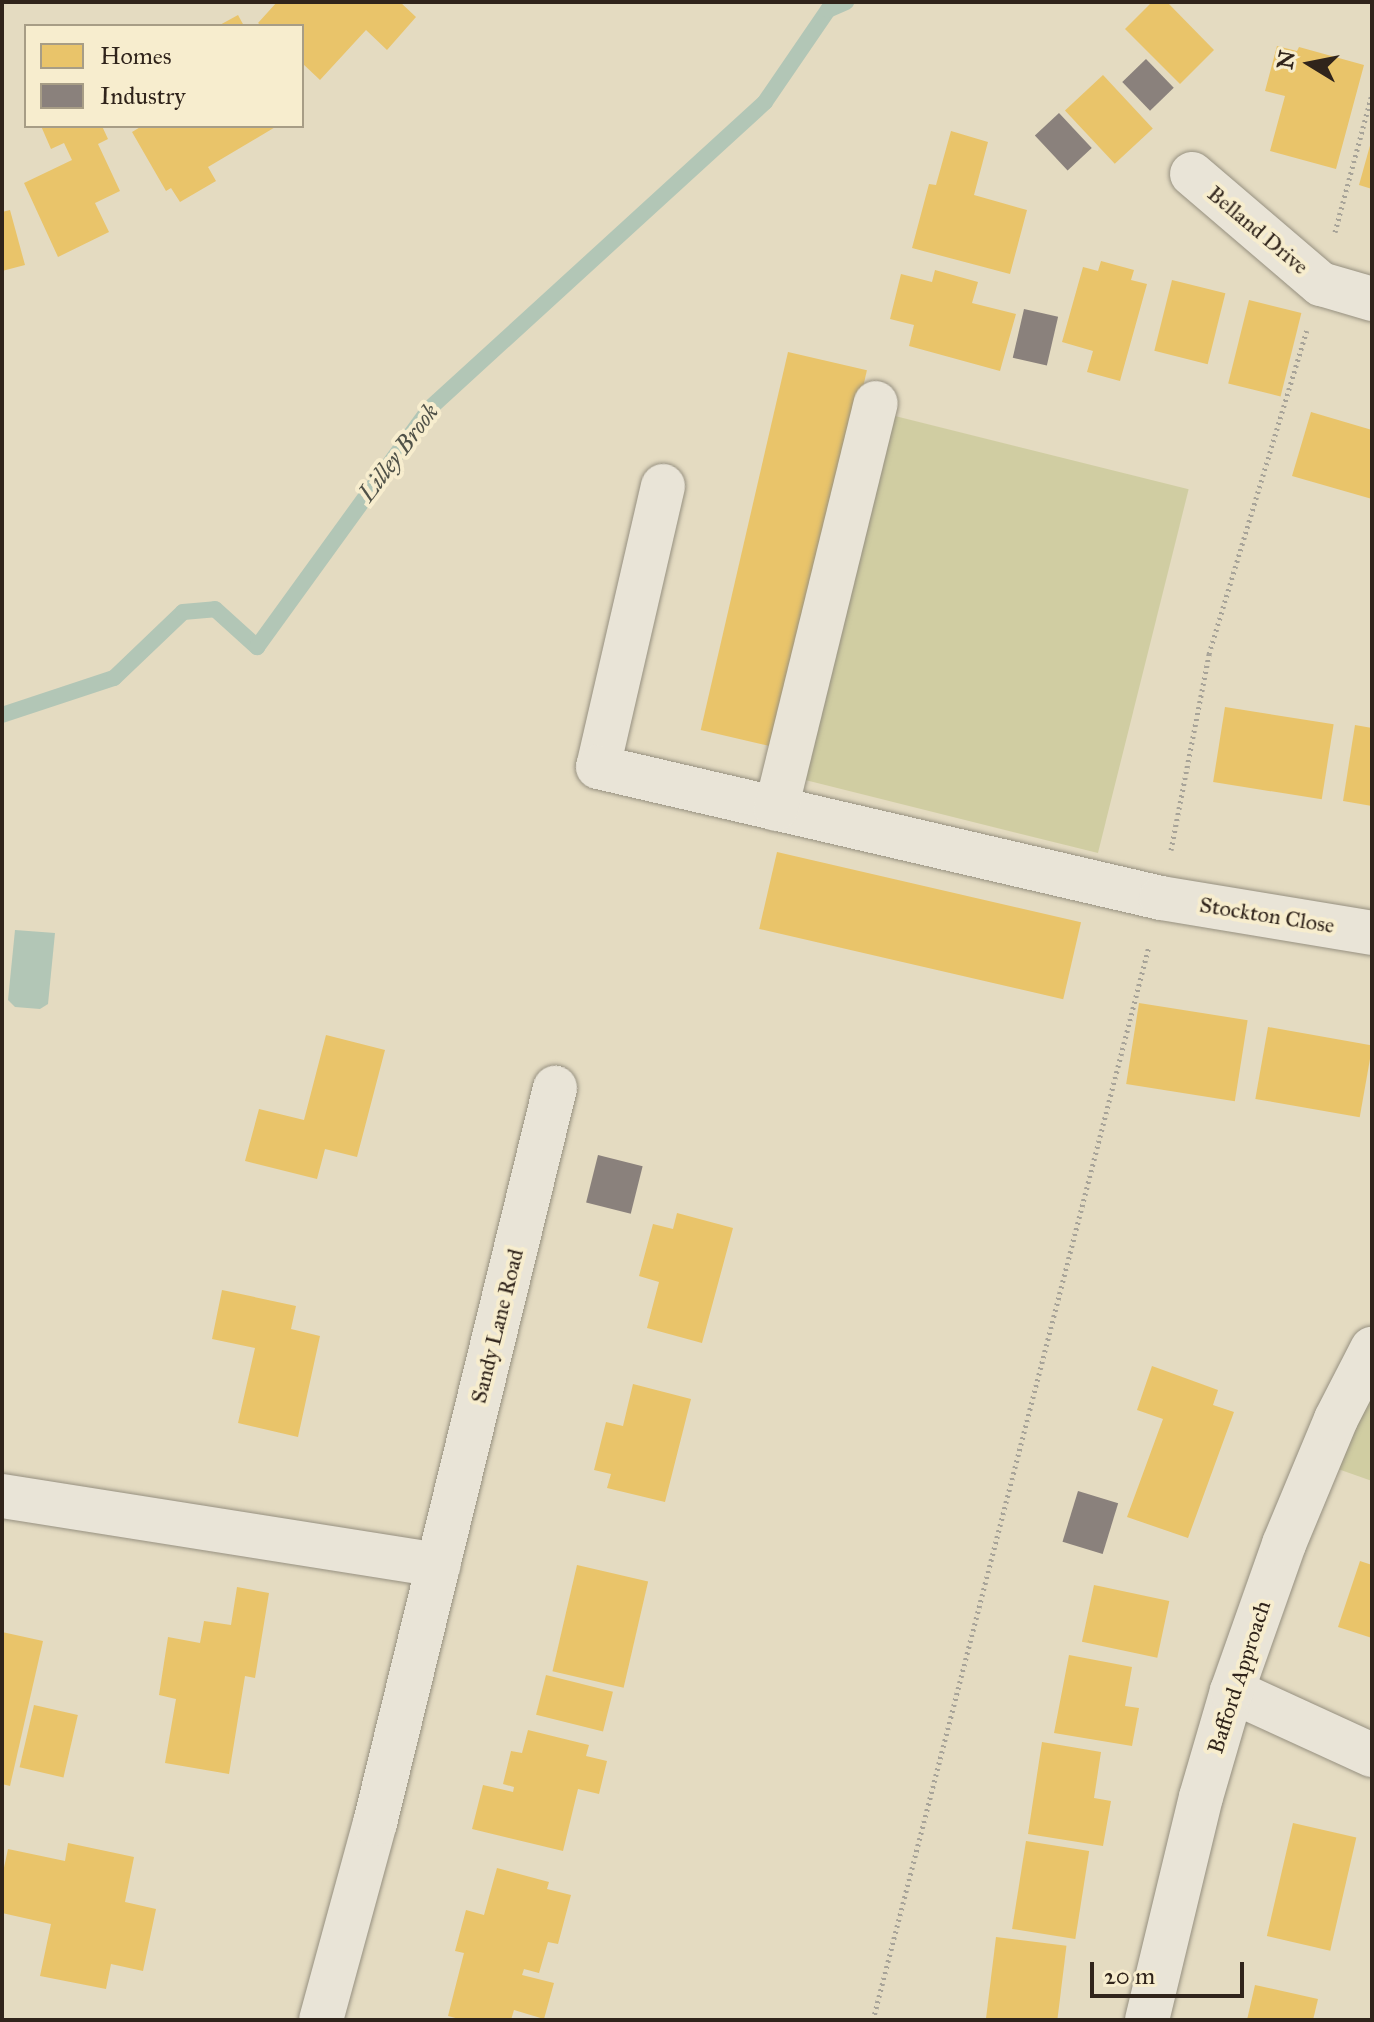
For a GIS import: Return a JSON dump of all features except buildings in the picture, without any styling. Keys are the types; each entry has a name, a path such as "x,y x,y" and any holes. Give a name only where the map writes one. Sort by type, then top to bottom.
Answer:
{"street":[{"name":"Belland Drive","path":"1192,174 1321,284 1372,299"},
{"path":"776,809 876,403"},
{"name":"Stockton Close","path":"663,486 598,767 1161,898 1372,933"},
{"name":"Sandy Lane Road","path":"321,2020 375,1823 555,1088"},
{"name":"Bafford Approach","path":"1147,2020 1193,1827 1232,1691 1284,1544 1336,1419 1370,1353"},
{"path":"2,1496 439,1565"},
{"path":"1232,1691 1372,1755"}],"path":[{"path":"873,2020 1161,898 1209,654 1321,284 1372,94"}],"shaded area":[{"path":"883,413 1189,489 1098,853 792,777"},
{"path":"15,930 55,933 48,1004 40,1009 15,1007 8,1000"},
{"path":"1372,1393 1372,1481 1338,1469"}],"waterway":[{"name":"Lilley Brook","path":"2,715 114,678 183,612 215,609 257,647 429,409 765,102 828,10 846,2"}]}
